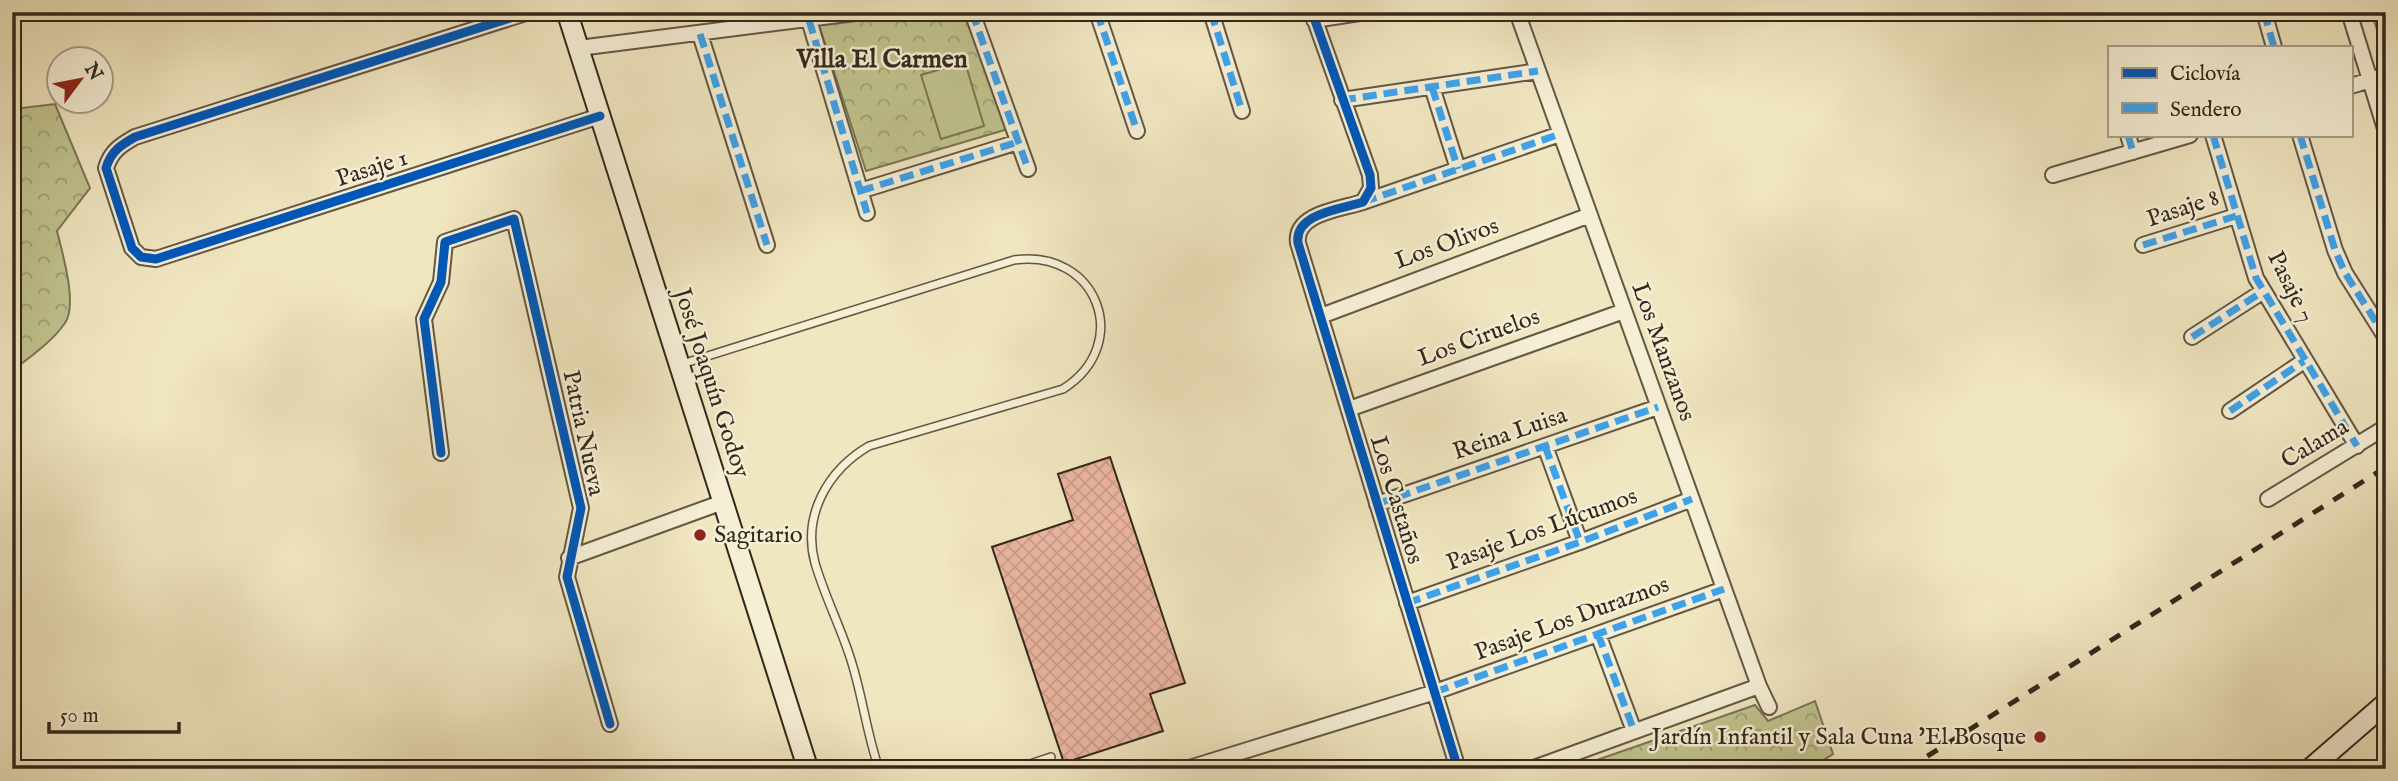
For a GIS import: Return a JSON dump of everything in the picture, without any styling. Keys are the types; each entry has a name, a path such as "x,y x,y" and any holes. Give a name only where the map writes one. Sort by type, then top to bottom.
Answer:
{"street":[{"name":"Pasaje 1","path":"529,12 135,137 116,149 109,157 106,167 132,248 141,257 156,259 600,116"},
{"name":"José Joaquín Godoy","path":"568,12 808,769"},
{"path":"579,48 863,12"},
{"path":"972,12 1028,169"},
{"path":"1097,12 1137,131"},
{"path":"1211,12 1242,111"},
{"path":"1363,202 1371,188 1370,175 1313,16 1366,12"},
{"name":"Los Manzanos","path":"1517,12 1759,686 1769,707"},
{"path":"2264,12 2274,46"},
{"path":"2349,12 2386,132"},
{"path":"809,20 867,213"},
{"path":"700,34 767,245"},
{"path":"1342,100 1538,71"},
{"path":"2352,86 2386,75"},
{"path":"1432,87 1458,169"},
{"path":"1363,202 1560,134"},
{"path":"2128,136 2133,152"},
{"path":"2053,175 2187,136"},
{"name":"Pasaje 7","path":"2213,136 2236,216 2262,292 2357,446"},
{"path":"2300,136 2335,250 2386,338"},
{"path":"860,191 1018,142"},
{"name":"Los Castaños","path":"1363,202 1307,220 1298,232 1298,243 1458,769"},
{"name":"Los Olivos","path":"1321,316 1590,215"},
{"name":"Pasaje 8","path":"2143,246 2236,216"},
{"name":"Patria Nueva","path":"441,453 424,319 441,282 445,242 514,219 580,509 567,577 610,724"},
{"path":"2192,337 2262,292"},
{"name":"Los Ciruelos","path":"1349,409 1624,311"},
{"path":"2230,411 2304,361"},
{"name":"Reina Luisa","path":"1377,504 1658,407"},
{"name":"Calama","path":"2268,499 2386,427"},
{"path":"1545,446 1580,542"},
{"name":"Pasaje Los Lúcumos","path":"1407,603 1692,499"},
{"path":"569,558 723,502"},
{"name":"Pasaje Los Duraznos","path":"1186,769 1435,692 1724,589"},
{"path":"1598,634 1634,731"},
{"path":"1531,769 1759,686"},
{"path":"2310,769 2386,703"}],"lane":[{"path":"679,364 1014,260 1040,258 1053,261 1076,274 1093,294 1100,318 1099,343 1090,365 1073,383 1063,389 869,446 842,464 820,497 813,518 815,563 850,657 879,769"},
{"path":"1015,769 1051,757"}],"green space":[{"path":"904,12 970,12 1008,129 866,171 819,25"},
{"path":"2371,12 2386,12 2384,50"},
{"path":"965,62 984,126 941,139 921,75"},
{"path":"12,105 22,108 46,105 46,116 60,116 90,188 57,231 69,291 69,314 60,330 47,343 12,371"},
{"path":"1815,701 1833,754 1809,769 1571,769 1755,705 1768,721"}],"building":[{"path":"1110,457 1185,683 1150,694 1163,731 1064,763 992,547 1073,520 1058,474"}],"railway":[{"path":"1907,769 2386,467"}],"marked path":[{"path":"972,12 1028,169"},
{"path":"1097,12 1137,131"},
{"path":"1211,12 1242,111"},
{"path":"1314,20 1366,12"},
{"path":"2264,12 2274,46"},
{"path":"809,20 867,213"},
{"path":"700,34 767,245"},
{"path":"1342,100 1538,71"},
{"path":"1432,87 1458,169"},
{"path":"1363,202 1560,134"},
{"path":"2128,136 2133,152"},
{"path":"2213,136 2256,278 2357,446"},
{"path":"2300,136 2335,250 2345,273 2386,338"},
{"path":"860,191 1018,142"},
{"path":"2143,245 2236,216"},
{"path":"2192,337 2262,292"},
{"path":"2230,411 2304,361"},
{"path":"1377,504 1658,407"},
{"path":"1545,446 1580,542"},
{"path":"1407,603 1692,499"},
{"path":"1435,692 1724,589"},
{"path":"1598,634 1634,731"}],"cycle path":[{"path":"529,12 135,137 114,153 106,168 132,248 141,257 156,259 600,116"},
{"path":"1312,12 1370,175 1371,188 1363,202 1311,219 1299,233 1298,243 1458,769"},
{"path":"441,453 424,319 441,282 445,242 514,219 581,508 567,577 610,724"}],"place":[{"name":"Sagitario","path":"700,535"},
{"name":"Jardín Infantil y Sala Cuna 'El Bosque","path":"2040,737"}],"district":[{"name":"Villa El Carmen","path":"882,59"}]}
